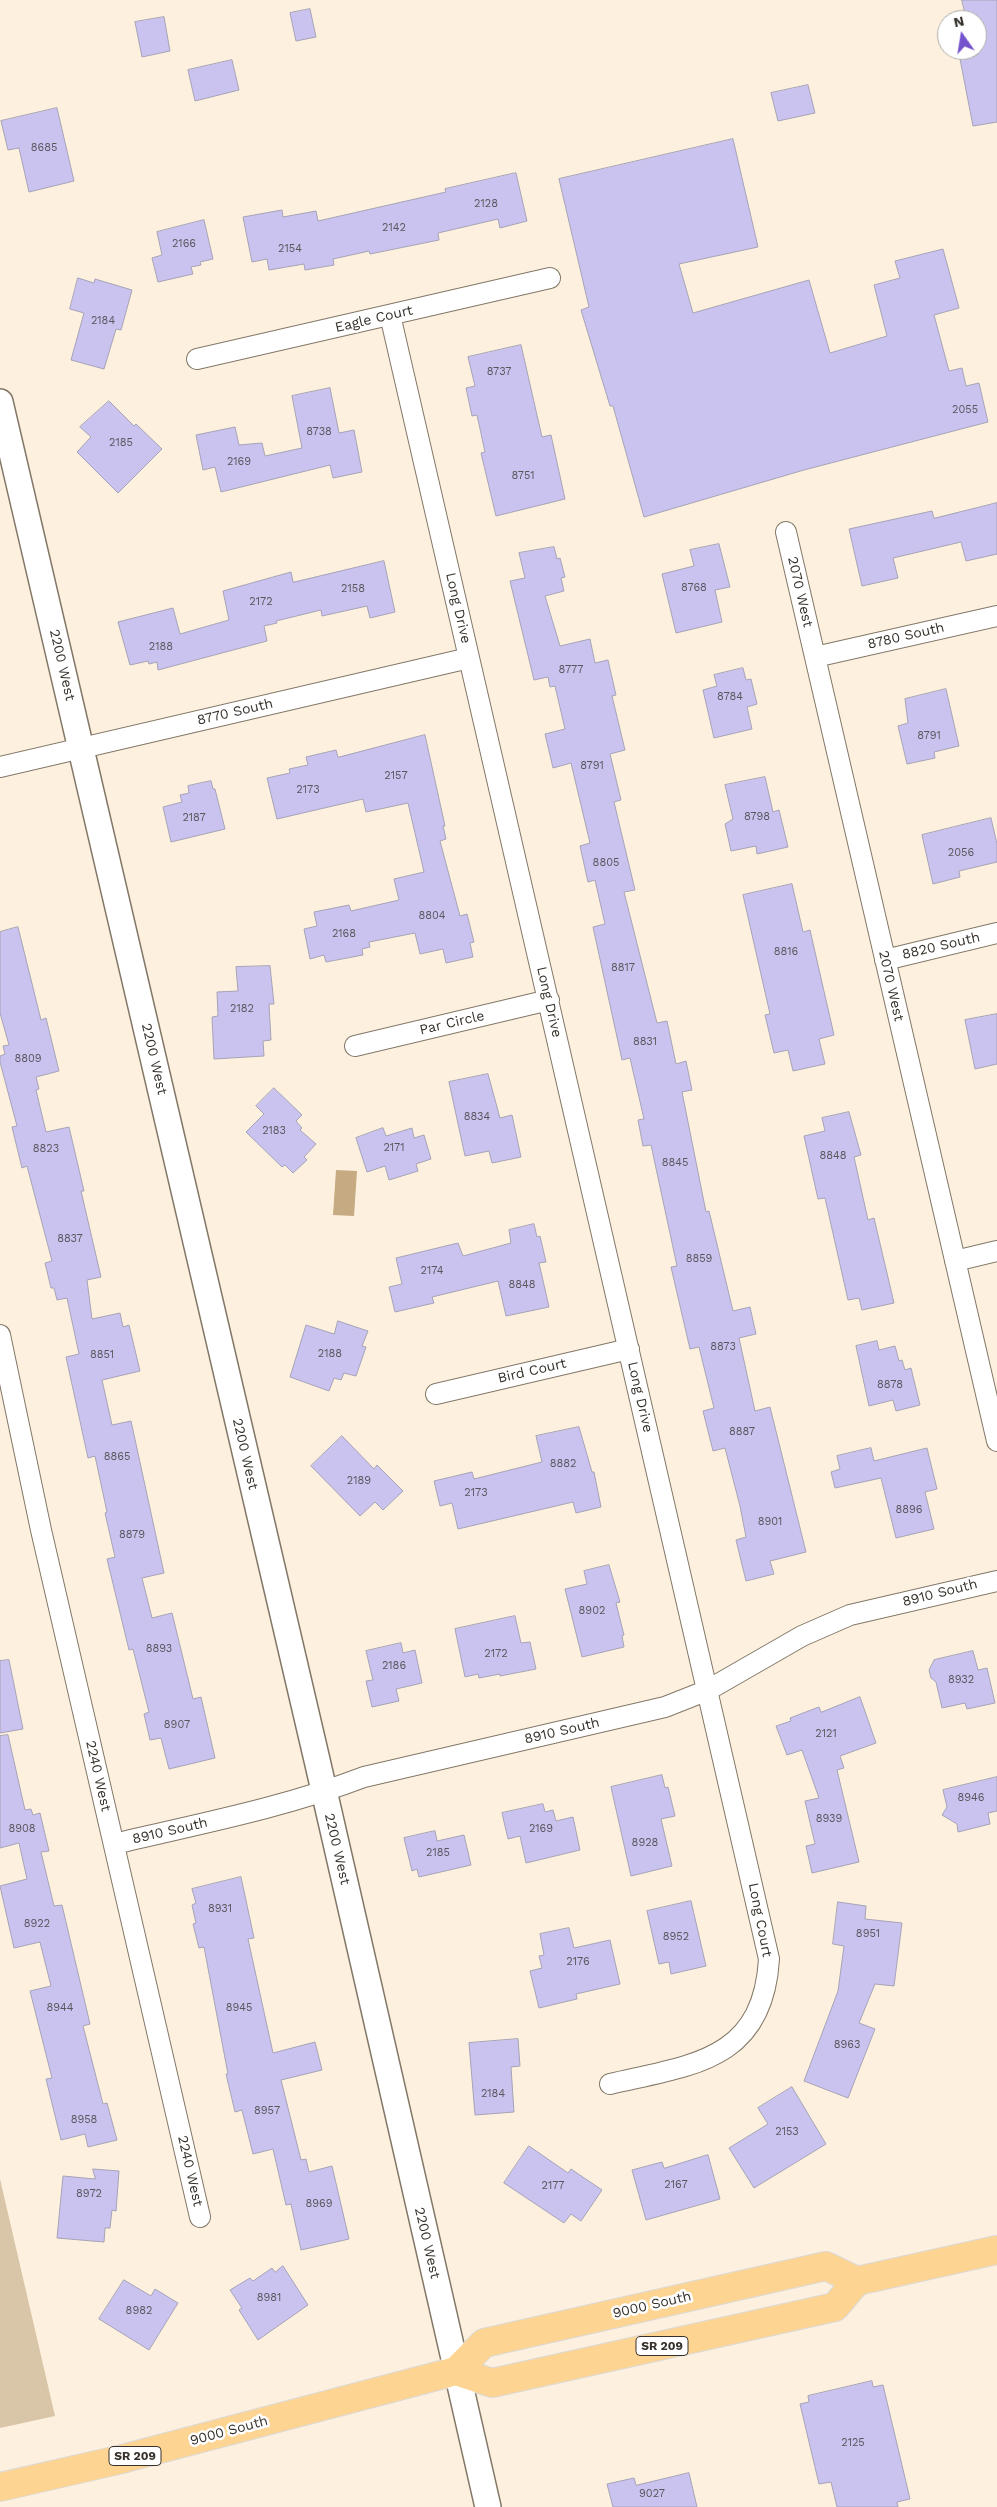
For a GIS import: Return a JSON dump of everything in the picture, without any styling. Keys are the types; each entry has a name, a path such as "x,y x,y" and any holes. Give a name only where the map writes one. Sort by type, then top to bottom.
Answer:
{"main road":[{"path":"857,2280 997,2250"},
{"name":"9000 South","path":"0,2487 118,2460 456,2371 484,2343 826,2266 857,2280"},
{"name":"SR 209","path":"456,2371 492,2383 835,2307 857,2280"}],"street":[{"name":"Eagle Court","path":"197,359 550,278"},
{"name":"Long Drive","path":"390,315 708,1690"},
{"name":"2200 West","path":"0,402 82,748 488,2507"},
{"name":"2070 West","path":"786,532 997,1441"},
{"name":"8780 South","path":"815,658 997,616"},
{"name":"8770 South","path":"0,766 469,658"},
{"name":"8820 South","path":"885,960 997,933"},
{"name":"Par Circle","path":"355,1046 549,1000"},
{"path":"955,1261 997,1251"},
{"name":"2240 West","path":"0,1335 41,1530 200,2217"},
{"name":"Bird Court","path":"436,1394 629,1349"},
{"name":"8910 South","path":"114,1844 324,1792 364,1777 664,1707 708,1690 802,1636 850,1615 997,1581"},
{"name":"Long Court","path":"610,2084 700,2061 728,2048 750,2028 761,2006 768,1985 769,1959 763,1926 708,1690"}],"shaded area":[{"path":"336,1170 357,1171 354,1216 333,1215"},
{"path":"0,2179 55,2416 0,2428"}],"building":[{"path":"962,0 997,0 997,122 973,126 960,60 987,60 987,10 964,10"},
{"path":"310,9 316,37 296,41 290,13"},
{"path":"164,17 170,51 142,57 135,22"},
{"path":"232,60 239,90 195,101 188,70"},
{"path":"808,85 815,113 778,121 771,93"},
{"path":"57,108 74,181 29,192 19,148 8,150 1,121"},
{"path":"733,139 758,247 679,264 693,313 809,280 830,353 887,336 874,285 900,278 895,261 943,249 959,308 934,315 949,371 962,368 966,386 979,383 988,422 804,470 644,517 613,406 610,406 581,310 589,307 559,179"},
{"path":"516,173 527,221 500,228 498,219 438,233 439,240 370,254 369,251 333,259 334,265 305,270 304,264 269,270 267,259 252,262 243,217 282,210 283,217 316,211 318,221 446,192 445,189"},
{"path":"204,220 213,259 200,262 201,265 191,267 193,274 158,282 152,258 162,255 157,232"},
{"path":"78,278 94,283 95,279 132,290 121,330 116,329 104,369 71,360 84,313 70,309"},
{"path":"521,345 542,437 551,435 565,499 496,516 481,453 485,452 477,415 472,416 466,388 475,386 468,357"},
{"path":"330,388 339,433 354,430 362,472 333,478 330,465 221,492 215,467 203,470 196,435 235,427 239,445 262,443 265,456 302,448 292,396"},
{"path":"109,401 134,426 136,424 162,449 118,493 77,452 91,437 80,427"},
{"path":"997,503 997,554 966,561 961,542 893,558 898,578 862,586 849,529 932,511 934,518"},
{"path":"719,544 730,587 715,590 722,622 676,633 662,574 694,566 690,550"},
{"path":"554,547 557,559 560,558 565,577 561,578 564,591 545,596 560,646 590,639 595,663 608,660 616,695 612,696 625,750 610,754 621,800 614,802 635,890 624,892 657,1023 667,1021 676,1064 686,1061 692,1090 682,1092 706,1212 709,1211 733,1311 750,1307 756,1334 739,1338 755,1411 770,1407 806,1552 770,1561 774,1574 746,1581 736,1540 746,1537 740,1506 725,1448 713,1451 703,1411 714,1408 699,1347 690,1349 671,1267 677,1266 651,1145 643,1146 638,1120 644,1119 630,1058 622,1060 593,927 605,924 595,880 588,882 580,846 590,843 571,763 553,768 545,734 565,729 555,686 550,687 548,677 534,680 510,581 525,578 519,553"},
{"path":"384,561 395,612 370,618 367,606 322,616 321,610 276,621 277,623 264,626 267,641 158,670 157,662 149,664 148,661 130,665 118,622 173,608 180,634 229,620 223,591 291,572 293,582"},
{"path":"743,668 746,680 751,679 757,704 747,707 752,729 714,738 703,690 717,686 714,675"},
{"path":"946,689 959,746 934,752 935,758 907,764 898,726 908,723 905,699"},
{"path":"425,735 445,826 443,826 446,839 440,841 460,916 467,914 474,942 470,943 473,957 446,963 443,949 420,954 415,933 369,942 370,947 362,949 363,955 326,962 324,955 310,959 304,929 317,926 314,912 349,905 351,911 399,900 394,879 424,872 408,803 366,812 363,799 277,819 267,778 290,773 289,769 308,765 306,757 336,750 338,757"},
{"path":"765,777 773,812 779,810 788,847 757,854 756,846 731,851 725,824 733,819 725,785"},
{"path":"211,781 213,789 215,789 225,829 171,842 163,807 182,802 180,795 189,793 188,786"},
{"path":"991,818 997,844 997,862 959,871 960,877 933,884 922,835"},
{"path":"792,884 803,932 810,930 834,1035 819,1039 825,1064 793,1071 788,1050 774,1053 765,1015 770,1014 743,895"},
{"path":"18,927 41,1020 46,1018 59,1071 36,1077 39,1089 36,1090 46,1132 69,1127 84,1191 81,1191 101,1277 87,1280 92,1319 120,1313 123,1327 129,1325 140,1371 102,1380 112,1425 131,1421 164,1573 142,1578 152,1618 172,1613 193,1699 201,1697 215,1758 169,1769 161,1738 150,1740 144,1714 149,1712 133,1649 129,1650 107,1559 115,1557 95,1456 88,1458 66,1357 79,1354 67,1298 57,1300 54,1288 51,1288 45,1263 52,1261 27,1166 22,1168 12,1127 17,1126 0,1062 0,1056 5,1054 3,1046 9,1045 0,1013 0,932"},
{"path":"270,966 274,1004 269,1004 271,1040 263,1041 264,1056 214,1059 212,1017 218,1016 217,992 238,991 236,967"},
{"path":"997,1014 997,1064 975,1069 965,1020"},
{"path":"488,1074 500,1118 512,1115 521,1157 492,1163 489,1151 465,1156 449,1082"},
{"path":"274,1088 302,1115 296,1121 302,1128 300,1130 316,1144 304,1157 307,1160 293,1173 285,1165 282,1167 246,1132 264,1114 256,1106"},
{"path":"849,1112 861,1155 854,1157 868,1220 874,1218 894,1303 862,1310 859,1298 848,1300 825,1198 818,1199 804,1136 825,1131 822,1118"},
{"path":"383,1128 386,1136 412,1128 414,1138 424,1135 431,1159 416,1164 418,1171 389,1180 385,1166 367,1172 356,1138"},
{"path":"534,1224 537,1237 540,1236 546,1262 539,1263 549,1307 506,1316 498,1281 432,1297 434,1303 395,1312 389,1287 402,1284 396,1258 458,1243 463,1256 511,1243 509,1230"},
{"path":"338,1321 368,1331 362,1346 366,1347 356,1376 344,1373 341,1380 334,1378 329,1391 290,1377 306,1325 334,1334"},
{"path":"877,1341 879,1350 895,1346 899,1361 902,1360 905,1370 911,1368 920,1405 896,1411 893,1400 869,1406 856,1346"},
{"path":"579,1427 592,1472 594,1472 601,1507 576,1513 573,1502 458,1529 452,1503 440,1506 434,1481 472,1472 474,1479 542,1462 536,1436"},
{"path":"342,1436 374,1469 377,1465 403,1491 383,1510 375,1502 360,1516 311,1466"},
{"path":"871,1448 874,1461 927,1448 937,1489 925,1492 934,1529 896,1538 881,1478 835,1488 831,1472 840,1469 837,1456"},
{"path":"609,1565 620,1602 616,1603 624,1635 622,1636 624,1647 582,1657 565,1589 587,1584 584,1571"},
{"path":"515,1616 521,1643 530,1642 536,1669 500,1676 500,1674 479,1678 478,1674 465,1677 455,1629"},
{"path":"401,1643 403,1653 415,1650 422,1683 396,1689 399,1701 372,1707 366,1681 373,1680 366,1651"},
{"path":"973,1651 978,1670 987,1668 995,1703 967,1709 965,1703 942,1708 936,1682 931,1678 929,1670 934,1660"},
{"path":"9,1660 23,1729 0,1733 0,1661"},
{"path":"860,1697 876,1743 840,1756 844,1768 837,1770 859,1862 812,1873 806,1846 815,1844 805,1801 819,1798 802,1750 787,1755 776,1726 791,1721 790,1718 819,1707 821,1712"},
{"path":"8,1735 25,1810 31,1809 33,1815 40,1813 49,1851 41,1852 54,1906 62,1905 90,2024 83,2026 103,2104 107,2103 117,2140 88,2147 85,2134 61,2140 46,2079 52,2078 30,1991 51,1986 40,1942 14,1948 0,1886 27,1879 19,1843 0,1848 0,1736"},
{"path":"662,1775 665,1788 668,1787 675,1816 661,1819 672,1866 631,1876 611,1787"},
{"path":"997,1777 997,1811 988,1813 990,1824 958,1832 957,1824 942,1815 947,1807 943,1790"},
{"path":"543,1804 545,1812 553,1810 556,1821 573,1817 580,1850 526,1863 520,1836 508,1839 502,1813"},
{"path":"435,1831 437,1841 464,1835 471,1865 419,1877 417,1869 412,1871 404,1838"},
{"path":"241,1877 254,1938 248,1939 273,2053 315,2042 322,2070 281,2080 301,2160 306,2159 309,2172 332,2166 349,2239 301,2250 291,2204 286,2205 273,2149 253,2154 242,2110 235,2112 226,2074 228,2074 204,1947 199,1948 193,1924 196,1923 192,1905 196,1903 192,1889"},
{"path":"691,1901 706,1966 671,1974 669,1962 659,1964 647,1911"},
{"path":"838,1902 866,1906 865,1919 902,1923 894,1986 875,1984 859,2023 875,2029 848,2098 804,2081 838,1991 844,1946 833,1944"},
{"path":"569,1928 574,1948 610,1940 620,1984 576,1994 577,1999 539,2008 530,1971 542,1968 539,1956 544,1955 540,1934"},
{"path":"518,2039 520,2066 511,2067 514,2112 475,2115 469,2043"},
{"path":"792,2087 826,2144 754,2188 729,2148 768,2124 758,2108"},
{"path":"529,2146 568,2173 571,2169 602,2190 581,2221 571,2214 564,2223 504,2183"},
{"path":"708,2155 720,2199 646,2220 632,2170 662,2162 664,2168"},
{"path":"93,2169 119,2171 116,2211 112,2210 110,2228 105,2228 104,2242 57,2238 63,2176 95,2179"},
{"path":"283,2266 308,2305 258,2340 239,2310 242,2308 230,2290 250,2278 253,2281 272,2268 275,2272"},
{"path":"124,2280 151,2296 155,2289 178,2303 149,2350 99,2319"},
{"path":"872,2381 873,2387 883,2385 910,2499 897,2502 898,2507 837,2507 831,2482 819,2484 800,2404 809,2402 808,2396"},
{"path":"689,2473 697,2507 613,2507 607,2484 634,2478 636,2485"}]}
